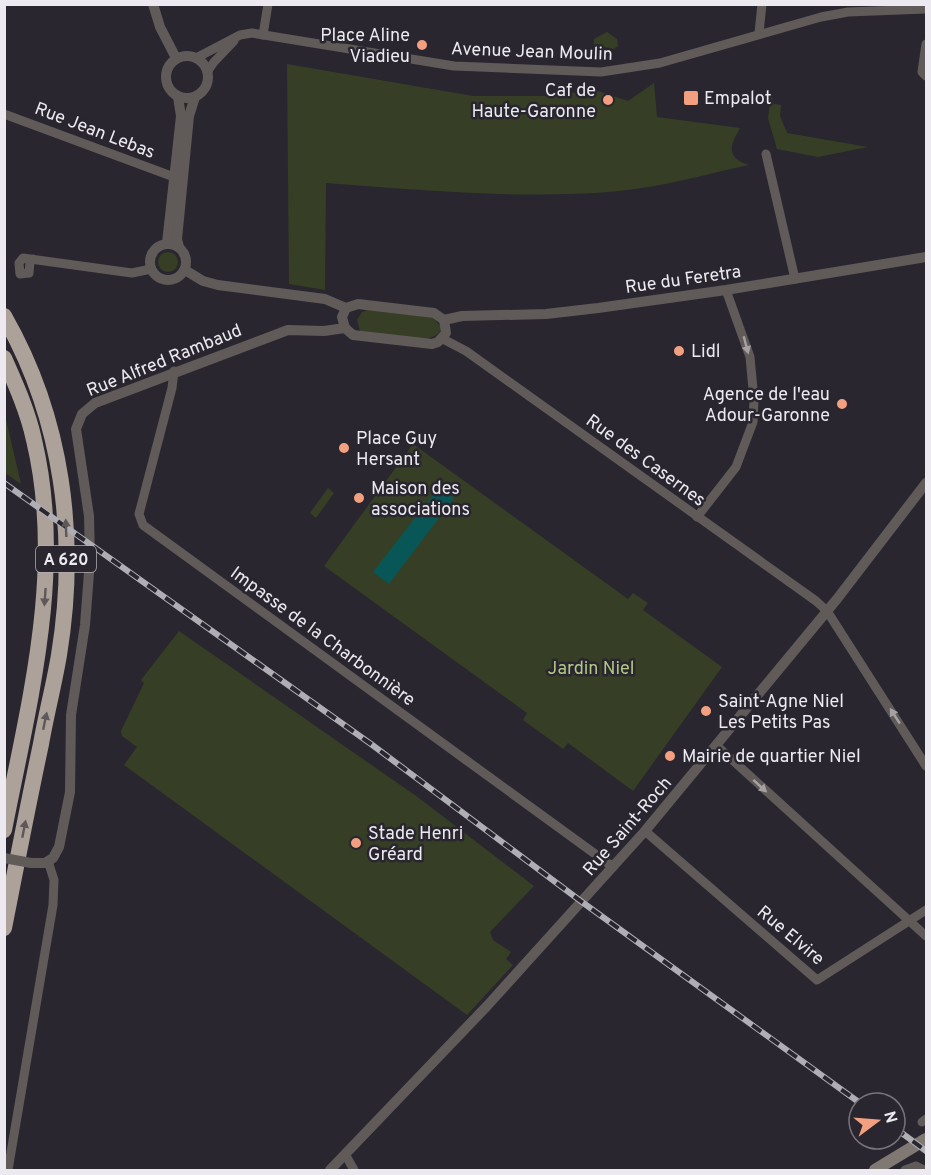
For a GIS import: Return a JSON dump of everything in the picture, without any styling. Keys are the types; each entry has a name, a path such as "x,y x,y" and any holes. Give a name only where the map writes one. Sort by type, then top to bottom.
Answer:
{"highway":[{"name":"A 620","path":"4,316 24,352 51,429 63,482 67,545 66,585 59,654 4,928"},
{"name":"A 620","path":"4,358 30,424 38,455 47,531 44,613 4,830"},
{"path":"4,388 25,440 38,455"}],"main road":[{"path":"875,1170 927,1139"}],"street":[{"path":"153,4 160,27 176,58"},
{"path":"759,33 762,4"},
{"path":"263,35 267,8"},
{"name":"Avenue Jean Moulin","path":"240,34 263,35 454,66 601,72 660,63 759,33 849,12 927,9"},
{"path":"195,97 178,97 172,93 165,81 167,68 176,58 186,56 196,58 240,34"},
{"path":"179,247 167,243 154,249 149,262 151,269 161,279 174,279 185,270 186,257 179,247 180,203 189,116 195,97 206,87 207,72 214,62 240,34"},
{"path":"927,44 922,72 927,76"},
{"path":"196,58 207,72"},
{"path":"167,243 181,116 178,97"},
{"name":"Rue Jean Lebas","path":"4,114 174,177"},
{"path":"766,154 795,279"},
{"name":"Rue du Feretra","path":"444,320 462,316 546,314 726,290 927,257"},
{"path":"33,260 132,273 151,269"},
{"path":"185,270 203,281 218,285 325,299 346,308 365,304 422,309 444,320 446,333 443,339 432,344 358,337 345,328 342,317 346,308"},
{"path":"698,517 736,467 753,422 754,400 750,357 726,290"},
{"name":"Rue Alfred Rambaud","path":"48,861 59,847 70,792 71,715 88,602 89,516 76,429 82,414 95,403 174,371 288,330 345,328"},
{"name":"Rue des Casernes","path":"443,339 466,351 827,611"},
{"name":"Impasse de la Charbonnière","path":"174,371 172,388 139,514 143,525 613,867"},
{"name":"Rue Saint-Roch","path":"330,1170 487,1006 645,831 827,611 927,483"},
{"path":"827,611 927,766"},
{"path":"717,746 927,936"},
{"name":"Rue Elvire","path":"645,831 817,980 927,910"},
{"path":"4,858 31,863 48,861 54,880 53,905 8,1170"},
{"path":"345,1154 354,1170"},
{"path":"905,1170 916,1167 923,1170"}],"green space":[{"path":"607,32 617,39 618,46 614,49 594,45 594,39"},
{"path":"287,64 473,96 547,96 595,90 628,101 654,83 657,117 740,128 734,139 732,150 736,158 749,165 651,187 582,194 472,193 326,183 325,290 289,284"},
{"path":"771,95 774,104 781,105 780,116 787,133 868,147 818,157 777,149 768,118"},
{"path":"168,252 175,255 178,262 175,269 168,272 161,269 158,262 161,255"},
{"path":"371,309 433,318 440,326 440,331 426,339 415,340 360,331 357,320 362,312"},
{"path":"5,415 21,484 5,473"},
{"name":"Jardin Niel","path":"413,444 628,599 633,593 648,603 643,610 722,667 633,791 568,743 563,749 523,720 527,713 324,566"},
{"path":"328,488 334,493 316,518 310,513"},
{"name":"Stade Henri Gréard","path":"179,631 419,798 534,886 490,932 493,940 511,952 506,959 513,965 467,1015 124,765 137,747 122,736 121,731 144,683 141,680"}],"shaded area":[{"path":"439,487 454,498 389,584 373,572"}],"railway":[{"path":"4,483 371,744 582,902 847,1094"},
{"path":"907,1137 926,1151"}],"place":[{"name":"Place Aline Viadieu","path":"422,45"},
{"name":"Empalot","path":"691,98"},
{"name":"Caf de Haute-Garonne","path":"608,100"},
{"name":"Lidl","path":"679,351"},
{"name":"Agence de l'eau Adour-Garonne","path":"842,404"},
{"name":"Place Guy Hersant","path":"344,448"},
{"name":"Maison des associations","path":"359,498"},
{"name":"Saint-Agne Niel Les Petits Pas","path":"706,711"},
{"name":"Mairie de quartier Niel","path":"670,756"},
{"name":"Stade Henri Gréard","path":"356,843"}]}
